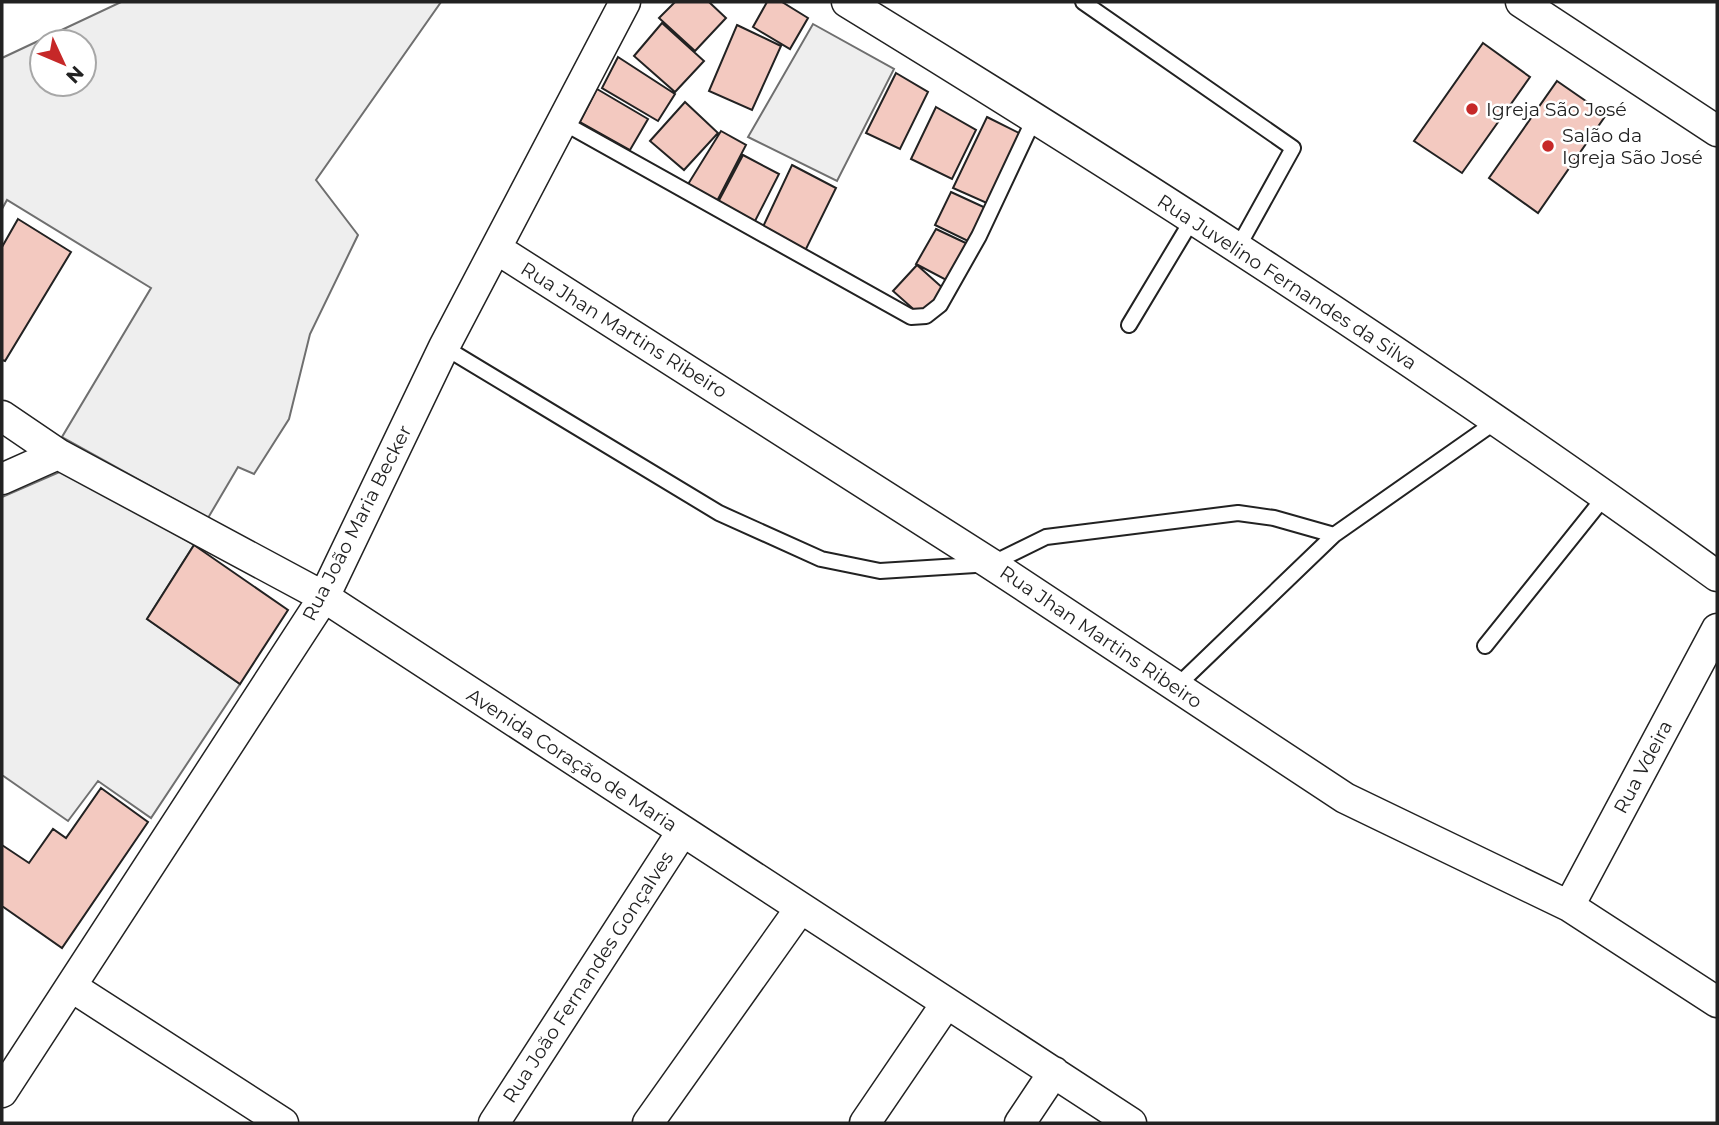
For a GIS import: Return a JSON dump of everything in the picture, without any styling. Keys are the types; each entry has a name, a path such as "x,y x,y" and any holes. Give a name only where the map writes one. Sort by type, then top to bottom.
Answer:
{"street":[{"name":"Rua João Maria Becker","path":"2,1092 324,597 444,347 625,2"},
{"name":"Rua Juvelino Fernandes da Silva","path":"847,2 1035,117 1498,420 1717,576"},
{"path":"1521,2 1717,131"},
{"name":"Rua Jhan Martins Ribeiro","path":"497,249 991,564 1345,798 1569,906 1717,1002"},
{"name":"Avenida Coração de Maria","path":"2,416 58,454 324,597 1131,1123"},
{"path":"2,480 58,454"},
{"name":"Rua Vdeira","path":"1569,906 1717,629"},
{"name":"Rua João Fernandes Gonçalves","path":"494,1123 682,832"},
{"path":"648,1123 800,909"},
{"path":"72,987 283,1123"},
{"path":"865,1123 946,1004"},
{"path":"1020,1123 1054,1072"}],"lane":[{"path":"1083,2 1293,148 1237,249"},
{"path":"562,122 911,317 926,316 940,305 979,236 1035,117"},
{"path":"1129,325 1192,220"},
{"path":"444,347 719,513 821,559 880,571 991,564 1046,537 1238,513 1274,518 1334,536"},
{"path":"1176,687 1334,536 1498,420"},
{"path":"1485,646 1606,495"}],"shaded area":[{"path":"121,2 441,2 316,180 358,235 310,334 289,419 254,474 238,467 208,518 62,437 151,288 7,200 2,209 2,58 28,46 28,98 98,98 98,28 66,28"},
{"path":"813,24 894,69 837,181 748,137"},
{"path":"64,470 194,545 147,619 240,684 151,818 98,781 68,821 2,775 2,497"}],"building":[{"path":"675,2 709,2 726,18 695,51 659,18"},
{"path":"767,2 782,2 808,18 790,49 753,27"},
{"path":"662,23 704,61 675,92 634,56"},
{"path":"737,25 781,46 752,110 709,91"},
{"name":"Igreja São José","path":"1483,43 1530,77 1462,173 1414,141"},
{"path":"618,57 675,94 658,121 602,88"},
{"path":"896,73 928,92 900,149 866,133"},
{"name":"Salão da Igreja São José","path":"1557,81 1606,115 1538,213 1489,178"},
{"path":"597,89 648,119 630,150 580,122"},
{"path":"685,102 718,133 684,170 650,141"},
{"path":"936,107 976,130 952,179 911,159"},
{"path":"987,117 1023,135 989,204 953,188"},
{"path":"721,131 746,145 715,205 685,189"},
{"path":"743,155 779,174 753,225 716,206"},
{"path":"792,165 836,188 804,253 761,231"},
{"path":"951,192 988,209 972,243 935,225"},
{"path":"18,219 71,252 5,361 2,360 2,247"},
{"path":"936,229 970,245 950,282 916,264"},
{"path":"917,265 945,290 920,315 893,291"},
{"path":"194,545 288,610 240,684 147,619"},
{"path":"101,788 148,822 62,948 2,906 2,845 29,863 53,829 66,838"}],"place":[{"name":"Igreja São José","path":"1472,109"},
{"name":"Salão da Igreja São José","path":"1548,146"}]}
